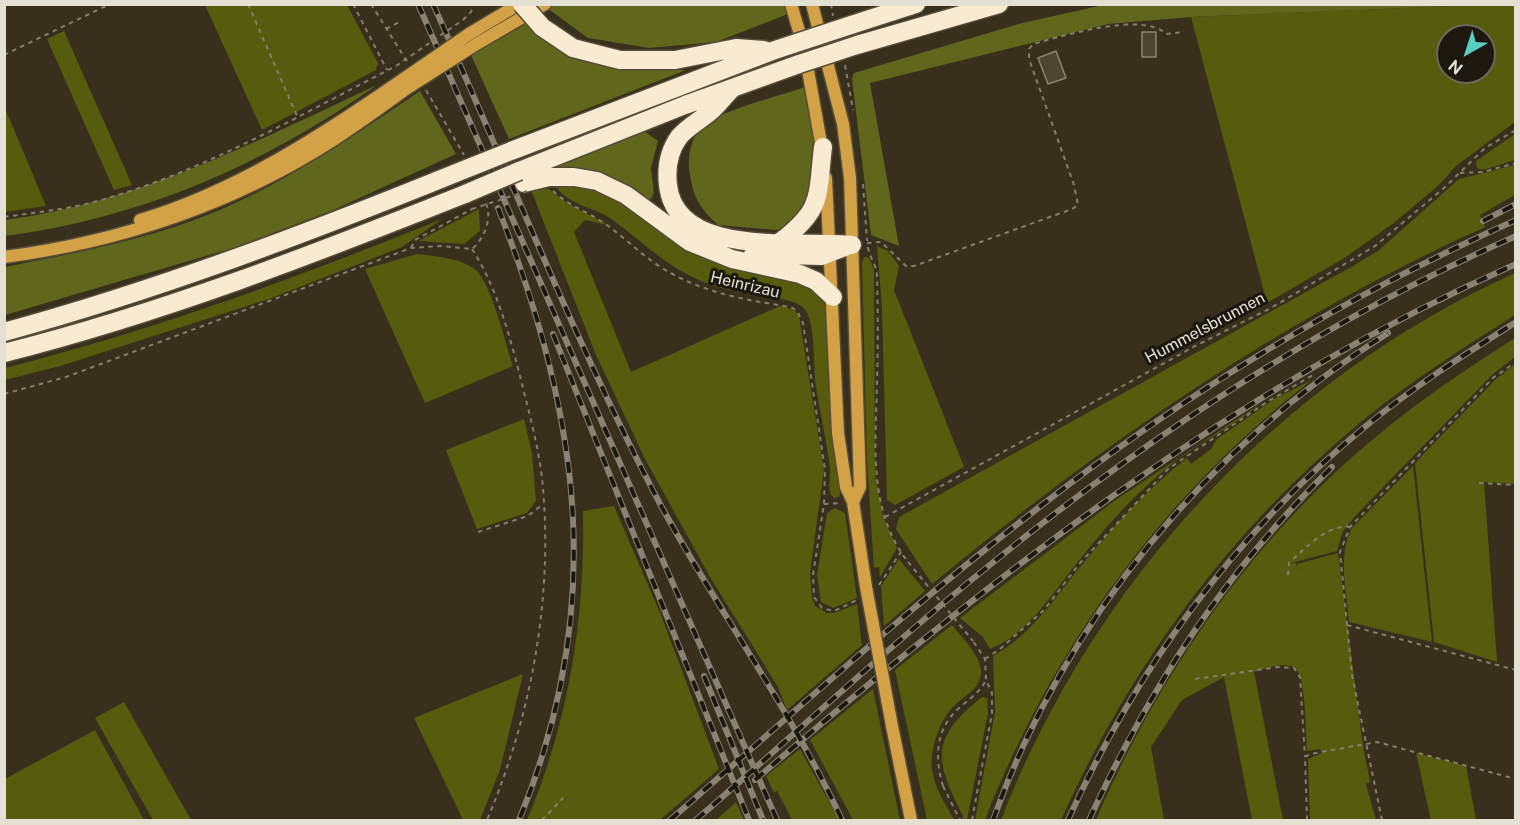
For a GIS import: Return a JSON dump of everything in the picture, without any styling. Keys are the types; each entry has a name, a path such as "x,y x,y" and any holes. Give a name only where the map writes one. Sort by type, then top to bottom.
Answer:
{"highway":[{"path":"521,4 542,27 573,48 595,56 620,60 675,60 736,48 772,51"},
{"path":"4,332 183,277 321,227 462,169 772,51 916,4"},
{"path":"527,184 733,88 856,45 999,4"},
{"path":"733,88 680,137 668,162 669,189 682,214 707,233 741,241 831,247"},
{"path":"780,242 802,225 813,209 823,147"},
{"path":"4,353 190,298 475,197 549,177 574,177 597,181 626,195 690,242 732,259 800,274 816,280 833,297"},
{"path":"710,250 801,256 831,247 860,244"}],"main road":[{"path":"4,249 105,230 143,219 208,194 283,157 404,85 521,4"},
{"path":"472,39 545,4"},
{"path":"791,4 804,48 823,147 831,247 834,391 838,433 846,487 853,502 866,587 911,820"},
{"path":"812,4 843,124 860,244 860,487 853,502"},
{"path":"4,257 95,241 168,220 219,200 276,173 334,140 404,85"}],"path":[{"path":"4,55 110,4"},
{"path":"248,4 298,118"},
{"path":"353,4 387,70"},
{"path":"371,4 413,72"},
{"path":"4,217 86,204 208,161 298,118 396,66 463,20 471,12 474,4"},
{"path":"386,29 401,21"},
{"path":"972,820 992,713 992,693 986,680 985,659 908,562 894,540 885,517 875,457 877,274 860,244 881,242 889,247 901,263 914,266 1062,214 1078,205 1074,185 1029,59 1029,49 1033,44 1110,27 1150,24 1160,28 1166,34 1184,32"},
{"path":"425,90 462,169"},
{"name":"Hummelsbrunnen","path":"885,517 1197,345 1271,308 1375,246 1460,173 1485,148 1515,130"},
{"path":"1460,173 1483,172 1515,163"},
{"path":"411,248 415,240 475,197 527,184"},
{"name":"Heinrizau","path":"547,188 573,208 602,222 674,275 738,299 791,307 797,311 803,323 823,451 824,504"},
{"path":"472,249 485,233 488,207 475,197"},
{"path":"4,394 66,376 411,248 440,246 472,249"},
{"path":"472,249 479,260 511,342 538,459 543,504 544,580 539,634 516,741 486,820"},
{"path":"1382,820 1352,675 1340,552 1350,527 1494,377 1515,362"},
{"path":"985,659 1032,622 1134,503 1168,469 1267,402 1313,375"},
{"path":"1479,483 1515,485"},
{"path":"834,611 822,608 814,597 813,575 824,504 853,502"},
{"path":"478,532 528,516 543,504"},
{"path":"1288,575 1289,563 1318,539 1337,528 1350,527"},
{"path":"1347,625 1515,670"},
{"path":"1195,679 1278,667 1294,668 1300,677 1307,820"},
{"path":"960,820 944,786 938,760 939,741 944,728 956,711 981,690 986,680"},
{"path":"1305,757 1310,754 1377,742 1515,778"},
{"path":"542,820 563,798"}],"shaded area":[{"path":"205,5 347,5 378,63 376,70 262,130"},
{"path":"1515,5 1515,122 1456,166 1439,185 1395,222 1346,257 1267,303 1191,17"},
{"path":"64,31 132,185 114,190 47,39"},
{"path":"5,108 46,206 5,212"},
{"path":"1515,134 1515,160 1483,170 1477,168 1476,161"},
{"path":"1515,165 1515,195 1480,215 1485,227 1410,262 1338,301 1196,387 1061,482 932,584 896,529 899,517 1378,251 1459,179"},
{"path":"552,184 595,190 800,280 821,295 825,303 832,418 842,488 839,497 834,498 829,488 830,468 816,387 813,337 806,311 792,302 721,288 688,275 674,267 610,218 569,199"},
{"path":"549,189 567,203 608,225 585,220 574,232 631,372 780,306 794,310 799,316 824,470 810,573 812,597 815,606 827,613 834,613 857,604 862,645 787,710 778,687 710,577 645,459 596,355 531,190"},
{"path":"479,209 480,231 464,244 418,241"},
{"path":"442,219 402,247 269,299 60,366 5,380 5,368 116,337 226,301"},
{"path":"877,246 888,251 899,266 894,290 964,467 895,505 887,500 882,308"},
{"path":"417,254 455,260 470,266 482,277 513,366 425,403 365,269"},
{"path":"864,257 869,258 874,270 875,475 883,516 897,548 880,577 879,567 874,568 867,461 862,263"},
{"path":"1515,273 1515,315 1418,379 1362,421 1314,463 1227,554 1188,603 1152,654 1119,708 1061,820 1001,820 1040,732 1088,649 1143,570 1205,497 1274,430 1349,370 1429,317"},
{"path":"1515,338 1515,357 1492,375 1358,513 1343,531 1337,551 1287,564 1296,563 1298,572 1297,564 1338,553 1363,746 1370,782 1366,784 1376,820 1310,820 1308,759 1322,753 1320,749 1307,751 1305,707 1299,673 1295,668 1286,665 1254,672 1283,820 1252,820 1224,677 1182,700 1151,747 1164,820 1096,820 1149,713 1180,661 1214,611 1290,518 1378,435 1445,384"},
{"path":"1515,364 1515,484 1484,482 1497,662 1434,642 1415,463 1496,379"},
{"path":"1312,380 1258,425 1208,473 1161,524 1118,578 1079,635 1044,694 985,820 975,820 995,712 993,656 1019,638 1030,627 1117,524 1172,470 1187,458 1191,464 1211,449 1217,439 1276,398"},
{"path":"1263,402 1177,460 1141,491 1103,531 1038,612 1016,634 990,649 983,637 960,618 1117,499"},
{"path":"524,419 532,453 536,501 527,513 477,529 446,450"},
{"path":"1413,466 1432,642 1349,622 1345,586 1345,550 1352,528"},
{"path":"614,506 661,615 719,769 660,820 527,820 554,745 571,669 581,591 583,511"},
{"path":"835,508 845,513 857,598 833,608 821,602 817,575 827,513"},
{"path":"899,559 925,591 884,626 881,586"},
{"path":"952,625 977,658 981,677 976,687 949,712 939,728 933,747 934,780 954,820 927,820 895,670"},
{"path":"523,674 500,770 480,820 463,820 414,718"},
{"path":"873,689 900,820 853,820 810,740"},
{"path":"982,697 987,698 988,713 967,820 962,820 963,816 947,780 942,751 945,738 953,725"},
{"path":"124,702 191,820 153,820 95,718"},
{"path":"95,730 144,820 5,820 5,779"},
{"path":"800,749 839,820 792,820 777,791 774,793 766,776"},
{"path":"1416,753 1466,766 1476,820 1431,820"},
{"path":"736,802 744,820 716,820"}],"green space":[{"path":"554,4 785,4 788,14 716,42 649,48 588,38 547,8"},
{"path":"1108,4 1475,5 1191,17 1108,24 870,83 899,246 871,235 852,79 854,73 1022,23"},
{"path":"525,23 565,54 630,69 686,70 509,139 471,55"},
{"path":"377,85 290,140 200,184 105,216 56,228 5,236 5,220 54,212 149,185 241,148"},
{"path":"805,87 817,143 813,198 788,227 776,230 718,225 699,202 691,182 689,156 698,132 722,115"},
{"path":"420,91 456,154 331,211 233,248 5,315 5,267 121,242 206,216 305,166"},
{"path":"644,131 658,141 651,168 654,193 649,202 556,167 559,163"}],"building":[{"path":"1142,32 1156,32 1156,57 1142,57"},
{"path":"1056,51 1066,78 1048,84 1038,58"}],"railway":[{"path":"418,4 777,820"},
{"path":"433,4 598,380 628,441 681,542 777,699 842,820"},
{"path":"1483,221 1516,204"},
{"path":"498,208 526,286 549,362 564,437 573,512 573,588 565,664 547,741 519,820"},
{"path":"670,820 940,586 1089,469 1205,389 1265,351 1388,282 1516,220"},
{"path":"696,820 953,595 1114,470 1243,382 1309,342 1377,304 1516,236"},
{"path":"755,780 933,632 1024,561 1116,494 1211,430 1309,370 1410,314 1516,264"},
{"path":"1068,820 1095,764 1158,657 1194,606 1233,557 1319,467 1366,426 1439,372 1516,322"},
{"path":"993,820 1023,747 1060,676 1102,608 1150,544 1203,484 1261,428 1323,378 1388,333"},
{"path":"553,334 749,820"},
{"path":"1089,820 1138,722 1194,632 1224,589 1257,548 1332,467"},
{"path":"704,676 763,820"}]}
